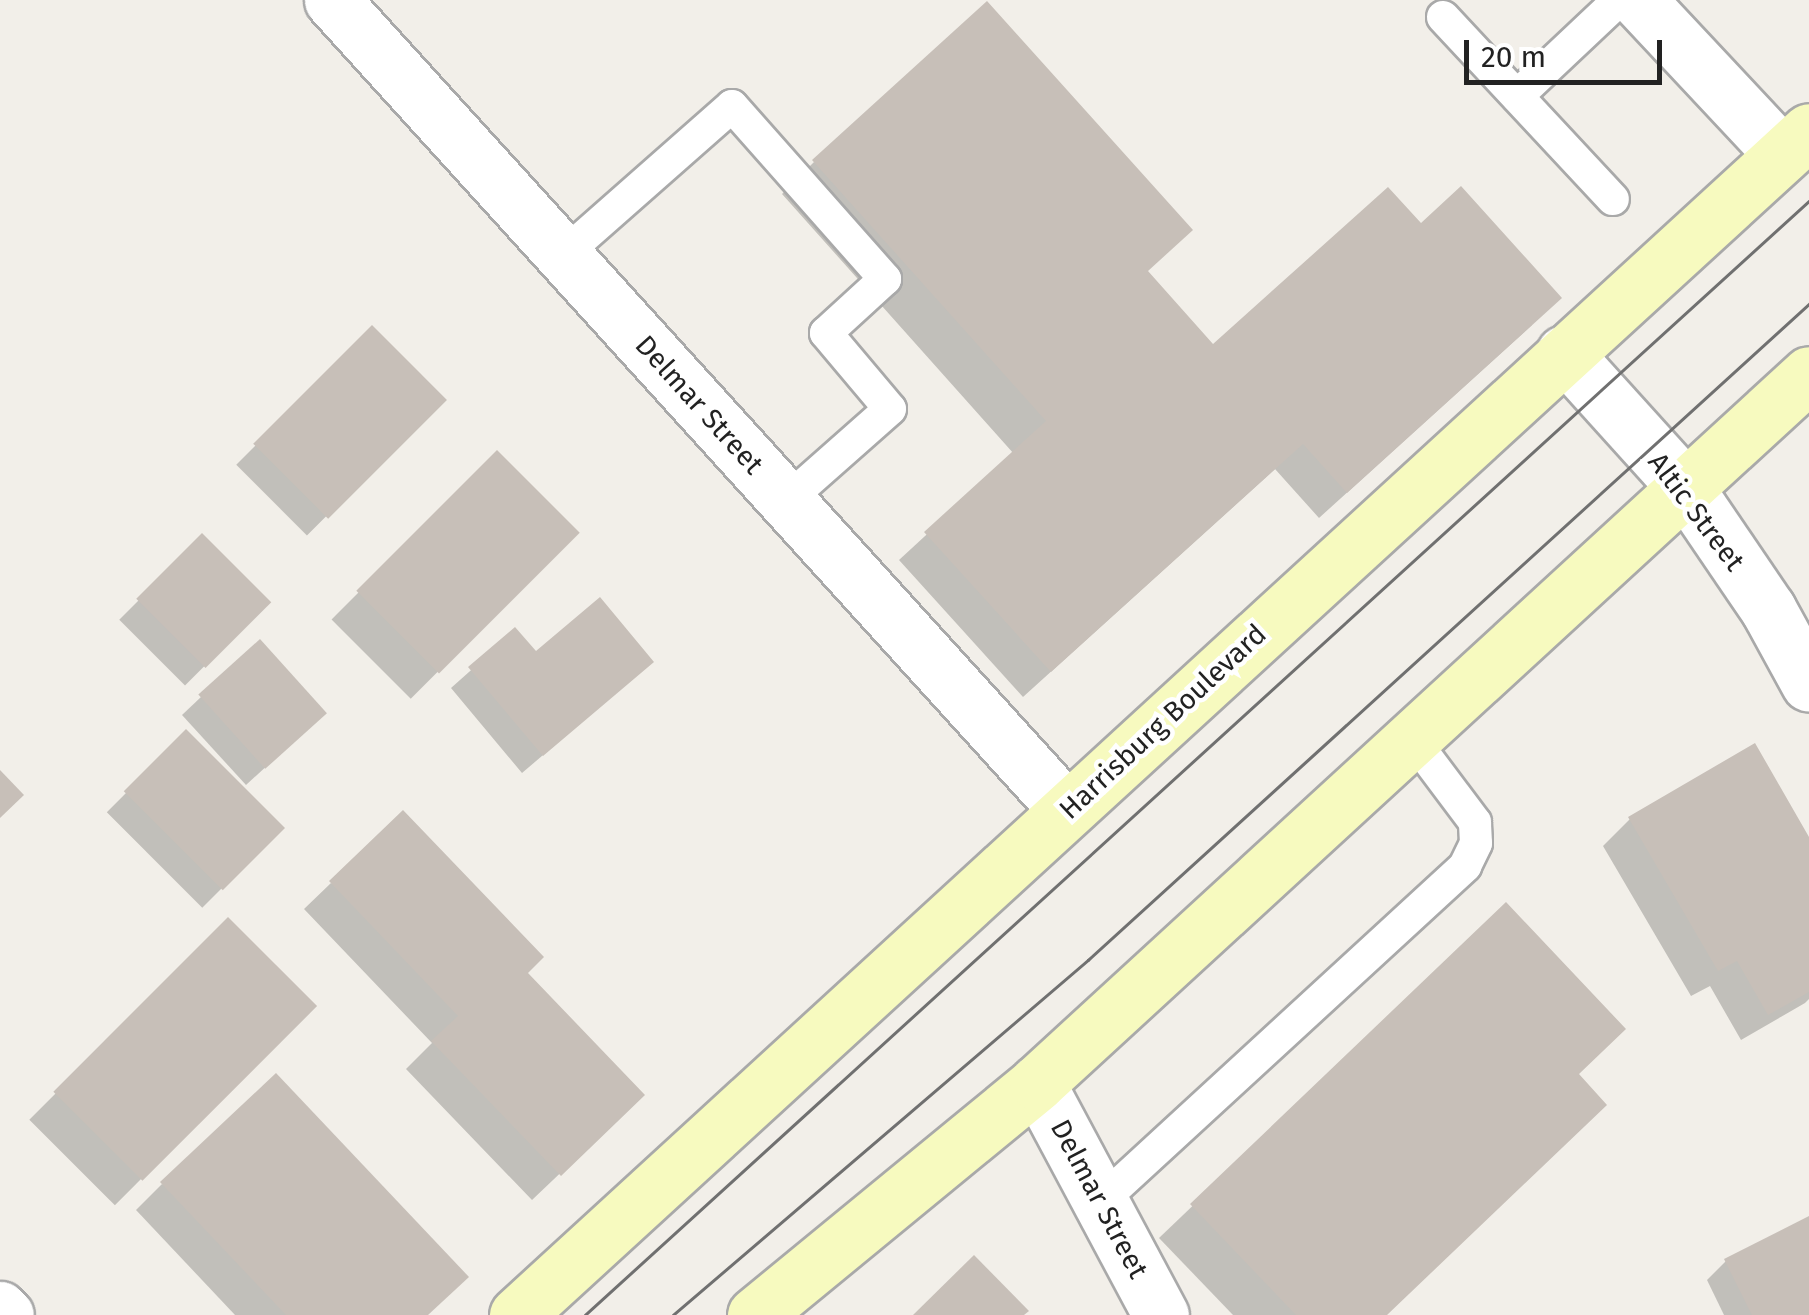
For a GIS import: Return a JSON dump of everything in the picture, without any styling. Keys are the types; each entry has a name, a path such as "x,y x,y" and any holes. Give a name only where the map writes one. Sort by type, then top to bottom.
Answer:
{"main road":[{"name":"Harrisburg Boulevard","path":"517,1315 1796,143"},
{"path":"756,1315 1037,1082 1809,374"}],"street":[{"name":"Delmar Street","path":"332,0 1067,810"},
{"path":"1638,0 1796,143"},
{"name":"Altic Street","path":"1564,353 1684,487 1768,609 1809,684"},
{"name":"Delmar Street","path":"1037,1082 1101,1201 1153,1311"},
{"path":"0,1308 6,1315"}],"lane":[{"path":"1517,96 1618,0"},
{"path":"1443,18 1612,199"},
{"path":"562,255 732,106 885,279 826,333 890,408 786,501"},
{"path":"1101,1201 1465,866 1476,842 1475,822 1412,738"}],"building":[{"path":"987,1 1193,230 1148,271 1213,344 1388,187 1421,223 1461,186 1562,298 1347,493 1303,444 1051,672 924,532 1046,421 812,160"},
{"path":"372,325 447,400 328,519 253,444"},
{"path":"497,450 580,533 439,673 356,591"},
{"path":"202,533 271,602 206,668 136,599"},
{"path":"600,597 654,662 543,756 468,667 515,627 536,651"},
{"path":"260,639 327,713 265,769 198,695"},
{"path":"186,729 285,828 223,890 124,791"},
{"path":"1755,743 1809,837 1809,992 1768,1015 1737,961 1718,971 1628,817"},
{"path":"0,770 24,795 0,818"},
{"path":"403,810 544,957 528,973 645,1095 561,1176 431,1041 458,1016 329,881"},
{"path":"1506,902 1626,1029 1579,1074 1607,1105 1387,1315 1296,1315 1190,1204"},
{"path":"228,917 317,1006 142,1181 53,1092"},
{"path":"276,1073 469,1277 428,1315 286,1315 160,1182"},
{"path":"1809,1216 1809,1315 1752,1315 1724,1259"},
{"path":"974,1255 1029,1311 1024,1315 913,1315"}],"tram line":[{"path":"585,1315 1809,201"},
{"path":"673,1315 1088,960 1809,304"}]}
